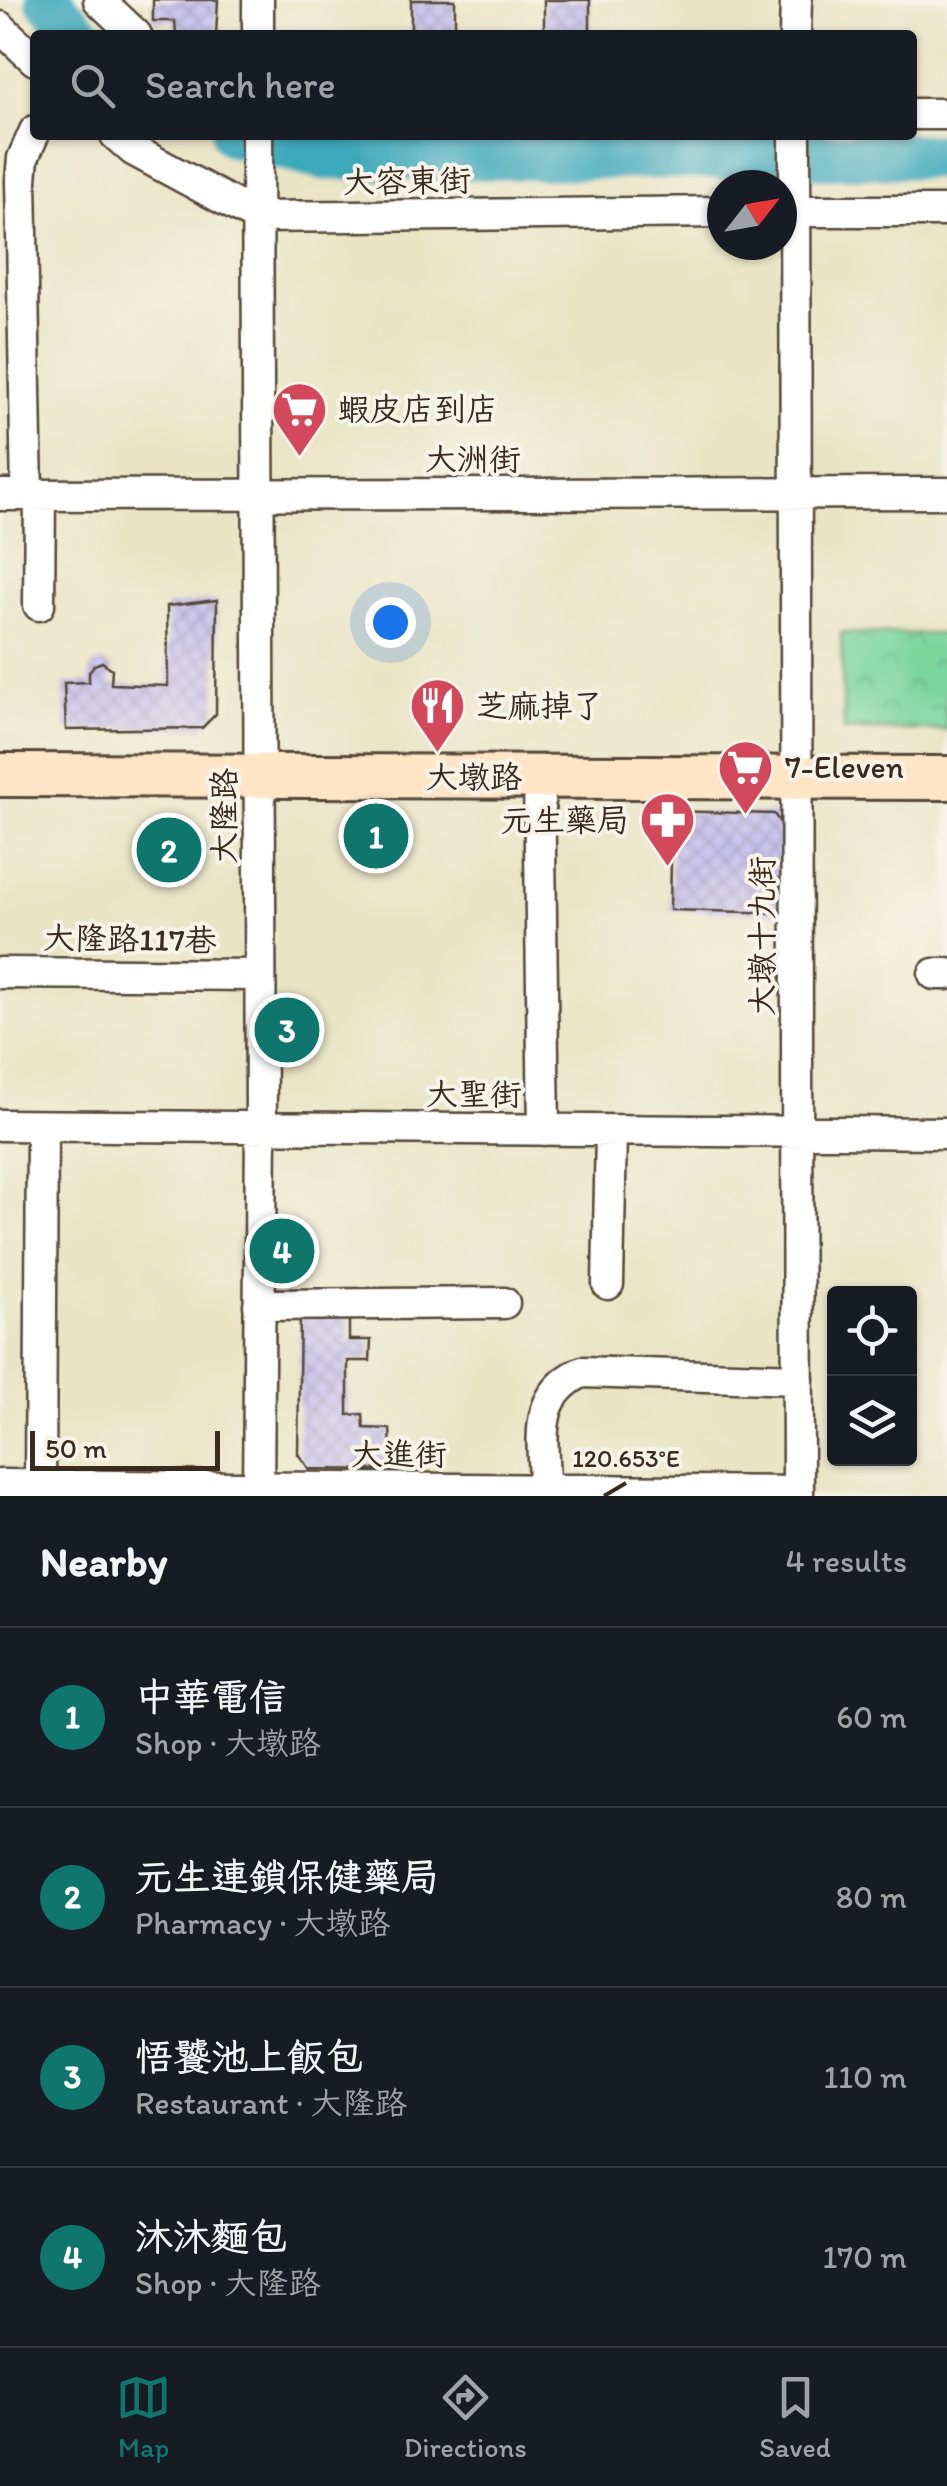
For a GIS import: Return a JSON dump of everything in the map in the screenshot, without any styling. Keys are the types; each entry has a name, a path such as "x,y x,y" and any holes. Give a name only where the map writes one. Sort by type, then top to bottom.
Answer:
{"street":[{"path":"100,0 131,30"},
{"path":"258,0 258,30"},
{"path":"796,0 796,30"},
{"path":"0,27 30,55"},
{"path":"917,114 947,114"},
{"path":"31,140 23,158 21,180 22,495 39,604"},
{"name":"大容東街","path":"122,140 256,218 707,212"},
{"name":"大隆路","path":"257,140 258,1492"},
{"name":"大墩十九街","path":"792,170 795,140"},
{"path":"797,211 947,211"},
{"name":"大墩十九街","path":"790,260 797,493 798,1494"},
{"name":"大洲街","path":"22,495 947,492"},
{"name":"大墩路","path":"0,775 947,778"},
{"path":"538,778 544,1130"},
{"name":"大隆路117巷","path":"0,972 260,975"},
{"name":"大聖街","path":"0,1125 947,1133"},
{"path":"40,1486 42,1126"},
{"path":"608,1284 610,1130"},
{"path":"260,1306 504,1304"},
{"path":"544,1490 544,1414 552,1394 564,1380 582,1372 798,1379"},
{"name":"大進街","path":"0,1485 258,1492 544,1490 798,1494"}],"green space":[{"path":"841,633 946,634 947,730 844,730"}],"building":[{"path":"153,0 218,0 216,30 176,30 175,21 153,21"},
{"path":"411,0 455,0 455,30 411,30"},
{"path":"544,0 590,0 590,30 544,30"},
{"path":"217,600 216,714 202,728 66,730 64,683 89,682 89,672 102,662 112,669 111,684 168,686 167,606"},
{"path":"672,811 774,814 787,832 789,913 670,910"},
{"path":"300,1312 349,1313 349,1340 371,1340 370,1361 348,1361 348,1415 363,1414 364,1428 390,1429 392,1470 309,1469 298,1454"}],"waterway":[{"path":"48,0 76,30"},
{"path":"254,140 324,158 947,156"}],"place":[{"name":"蝦皮店到店","path":"299,458"},
{"name":"芝麻掉了","path":"437,755"},
{"name":"7-Eleven","path":"746,816"},
{"name":"中華電信","path":"376,836"},
{"name":"元生連鎖保健藥局","path":"169,850"},
{"name":"元生藥局","path":"668,869"},
{"name":"悟饕池上飯包","path":"287,1030"},
{"name":"沐沐麵包","path":"282,1251"}]}
